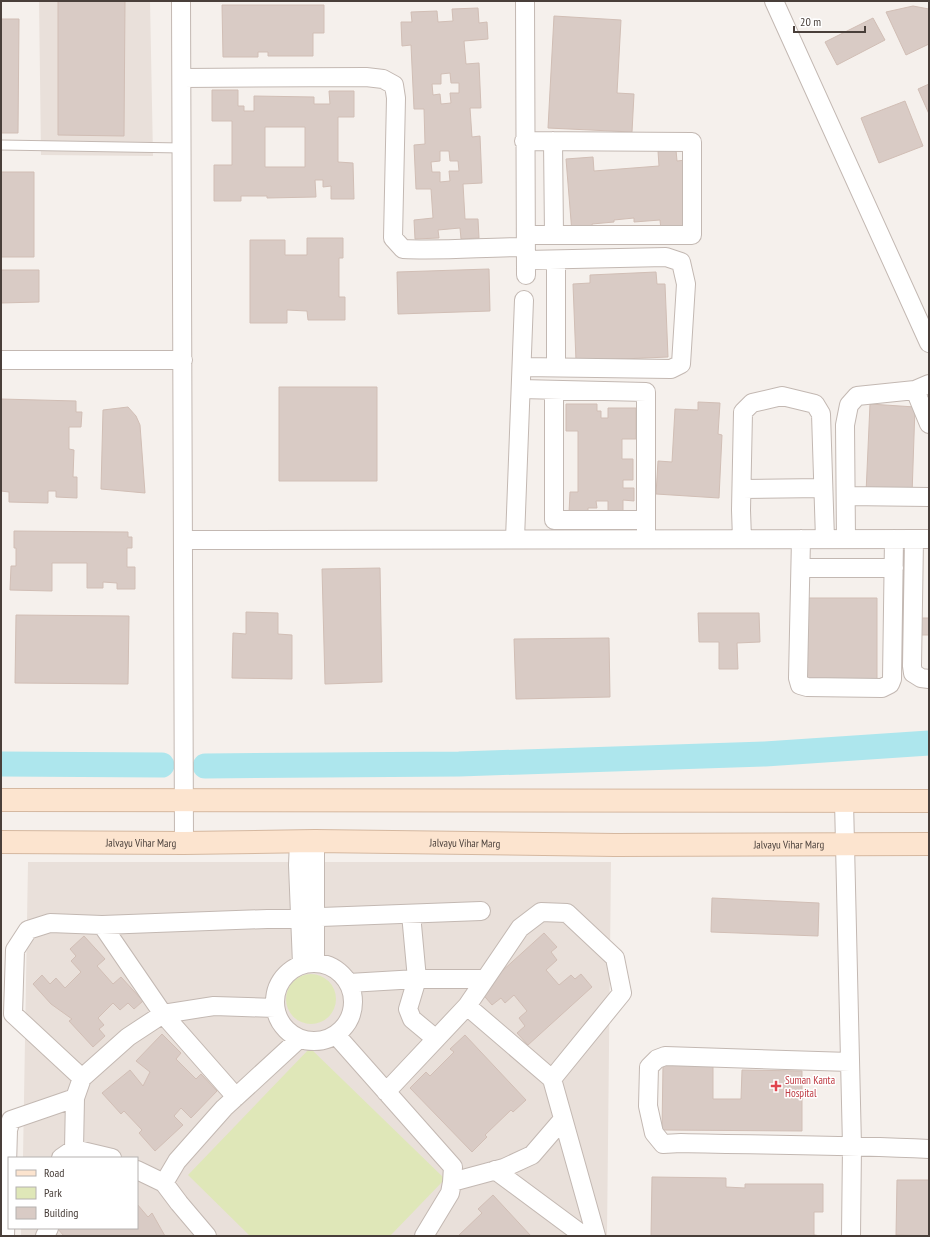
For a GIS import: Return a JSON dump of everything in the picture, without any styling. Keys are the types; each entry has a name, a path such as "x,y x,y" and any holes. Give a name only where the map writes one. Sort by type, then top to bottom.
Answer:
{"main road":[{"path":"1,800 184,791 929,801"},
{"name":"Jalvayu Vihar Marg","path":"1,842 184,843 307,841 615,845 929,844"}],"street":[{"path":"182,1 184,843"},
{"path":"525,1 524,141 526,254"},
{"path":"774,1 929,343"},
{"path":"182,78 366,77 383,79 394,85 396,98 393,238 403,249 421,250 493,247 556,260 666,257 681,262 686,284 681,364 671,369 522,367"},
{"path":"524,141 692,142 692,235 554,235 526,254"},
{"path":"553,141 554,235"},
{"path":"556,260 556,367"},
{"path":"515,539 524,300"},
{"path":"1,360 183,360"},
{"path":"846,539 845,425 849,405 857,396 922,387 929,424"},
{"path":"521,389 646,392 646,539"},
{"path":"554,390 554,520 645,520"},
{"path":"742,539 743,412 752,403 782,396 815,404 821,414 825,539"},
{"path":"742,489 823,488"},
{"path":"846,496 929,497"},
{"path":"801,539 798,678 800,685 807,688 882,688 890,684 892,679 894,538"},
{"path":"183,540 921,539 921,562 912,666 913,673 921,678 929,679"},
{"path":"801,568 894,568"},
{"path":"844,801 852,1146 851,1236"},
{"path":"307,841 309,963"},
{"path":"82,1078 13,1014 15,950 28,930 50,923 102,925 481,911"},
{"path":"386,1092 467,1006 520,928 541,912 567,913 615,958 622,993 552,1079"},
{"path":"412,914 417,979 408,1008 412,1019 436,1039"},
{"path":"102,925 163,1014 236,1097"},
{"path":"309,963 326,964 335,968 349,983 353,994 353,1006 350,1018 344,1027 336,1035 324,1040 312,1042 299,1039 288,1031 280,1021 275,1008 276,994 281,981 290,971 309,963"},
{"path":"349,983 417,979 484,979"},
{"path":"101,1157 67,1154 75,1098 82,1078 128,1037 163,1014 214,1006 275,1008"},
{"path":"467,1006 552,1079 596,1236"},
{"path":"336,1035 453,1167 450,1193 424,1236"},
{"path":"164,1183 177,1161 224,1108 299,1039"},
{"path":"850,1062 665,1056 657,1059 649,1067 648,1106 654,1133 663,1144 681,1143 823,1147 852,1146 929,1149"},
{"path":"5,1236 8,1130 11,1120 75,1098"},
{"path":"452,1182 504,1168 532,1155 564,1119"},
{"path":"138,1170 164,1183 198,1233"},
{"path":"495,1170 584,1236"}],"lane":[{"path":"1,145 182,148"}],"shaded area":[{"path":"39,1 150,1 153,156 41,155"},
{"path":"28,862 611,862 607,1236 21,1236 21,1229 138,1229 138,1157 23,1157"}],"green space":[{"path":"306,974 316,974 329,981 336,994 336,1004 329,1017 316,1024 306,1024 297,1020 290,1013 286,1004 286,994 290,985 297,978"},
{"path":"310,1048 445,1179 390,1236 250,1236 188,1175"}],"building":[{"path":"58,1 125,1 124,136 58,135"},
{"path":"222,5 324,5 324,33 313,33 313,56 268,56 268,52 258,52 258,57 223,57"},
{"path":"913,6 929,9 929,44 906,55 886,12"},
{"path":"478,8 479,23 487,22 488,39 464,41 466,64 479,63 481,108 470,108 472,137 480,136 482,183 463,184 465,219 478,219 479,238 461,239 460,228 438,230 439,238 415,239 414,220 433,218 431,189 416,189 414,145 425,144 424,109 414,109 411,45 402,46 401,22 412,22 411,12 437,11 438,22 453,21 452,9","holes":["450,73 451,83 459,83 459,93 450,93 451,103 441,104 440,94 433,95 432,84 441,84 441,74","440,151 449,151 450,161 458,161 459,171 449,171 450,181 440,182 440,172 432,172 431,162 440,161"]},
{"path":"554,16 621,20 617,93 634,94 632,132 548,128"},
{"path":"873,18 885,40 837,65 825,42"},
{"path":"1,19 19,19 18,133 1,133"},
{"path":"929,84 929,114 918,89"},
{"path":"212,90 238,90 238,106 244,106 244,111 254,111 254,96 314,97 314,104 330,104 329,91 354,91 354,117 338,117 338,162 353,163 354,199 331,199 331,186 323,187 323,180 315,180 316,197 267,198 267,196 241,196 241,201 214,201 214,165 232,165 232,121 212,121","holes":["265,127 305,127 305,167 265,167"]},
{"path":"905,101 923,146 879,163 861,118"},
{"path":"676,150 677,161 686,160 690,221 683,221 683,228 661,230 660,220 634,222 634,218 592,224 593,231 572,233 566,159 593,157 594,171 659,166 658,151"},
{"path":"1,172 34,172 34,257 1,257"},
{"path":"307,238 343,238 343,258 339,258 339,297 345,297 345,320 308,320 307,311 287,310 287,323 250,323 250,240 285,240 285,255 307,255"},
{"path":"489,269 490,311 398,314 397,272"},
{"path":"1,270 39,270 39,302 1,303"},
{"path":"656,272 657,284 665,284 668,357 576,361 573,284 590,283 590,275"},
{"path":"279,387 377,387 377,481 279,481"},
{"path":"1,399 76,401 76,412 82,412 81,427 69,427 69,449 74,450 73,477 77,477 77,498 56,497 56,491 48,491 48,503 9,502 9,492 1,491"},
{"path":"698,402 720,403 718,434 722,435 719,498 656,494 658,461 672,462 675,409 698,410"},
{"path":"566,404 597,404 597,411 601,411 601,418 608,418 608,408 636,408 636,439 622,439 622,459 633,459 633,480 623,480 623,488 634,488 634,501 623,500 623,514 608,515 608,501 596,501 597,508 588,508 588,513 569,513 570,492 578,492 578,431 566,431"},
{"path":"870,404 915,407 912,495 866,493"},
{"path":"128,407 136,416 140,425 145,493 101,489 103,410"},
{"path":"14,531 128,532 128,537 132,537 132,548 127,548 127,567 135,567 135,589 117,589 117,583 103,582 103,588 87,588 87,563 52,563 52,591 10,590 11,566 16,566"},
{"path":"380,568 382,682 325,684 322,569"},
{"path":"807,598 877,598 877,681 807,682"},
{"path":"246,612 278,613 278,634 292,635 292,679 232,678 233,633 246,634"},
{"path":"698,613 759,613 760,642 737,643 738,669 719,669 719,642 699,642"},
{"path":"16,615 129,616 128,684 15,683"},
{"path":"921,618 929,618 929,635 921,635"},
{"path":"609,638 610,697 516,699 514,639"},
{"path":"712,898 819,903 818,936 711,932"},
{"path":"544,933 557,947 551,952 557,960 546,970 559,985 571,975 575,979 581,974 592,987 528,1045 517,1033 525,1026 519,1018 527,1011 514,995 505,1003 501,998 492,1005 480,991"},
{"path":"84,936 105,959 97,966 113,984 121,977 143,1001 134,1009 128,1003 120,1010 113,1003 98,1018 104,1025 99,1029 105,1036 93,1047 69,1021 72,1019 51,1004 33,984 42,975 50,984 56,978 65,988 81,972 71,961 76,956 70,949"},
{"path":"162,1034 181,1053 176,1059 196,1079 201,1074 217,1091 191,1118 181,1108 174,1116 183,1125 155,1151 139,1133 142,1130 124,1111 121,1114 102,1093 130,1070 143,1086 150,1072 136,1061"},
{"path":"465,1035 526,1100 513,1112 511,1110 485,1135 487,1137 472,1152 410,1088 426,1072 430,1076 454,1052 450,1049"},
{"path":"663,1065 713,1066 713,1099 741,1099 742,1070 802,1071 802,1131 662,1130"},
{"path":"652,1177 726,1178 726,1187 745,1188 745,1184 823,1184 823,1212 814,1212 814,1235 821,1236 651,1236"},
{"path":"897,1180 929,1180 929,1236 896,1235"},
{"path":"493,1195 531,1236 458,1236 482,1213 478,1209"},
{"path":"138,1205 148,1217 152,1213 165,1236 64,1236 58,1229 138,1229"}],"waterway":[{"path":"205,766 459,764 765,754 929,743"},
{"path":"1,764 162,765"},
{"path":"162,765 205,766"}],"place":[{"name":"Suman Kanta Hospital","path":"776,1086"}]}
